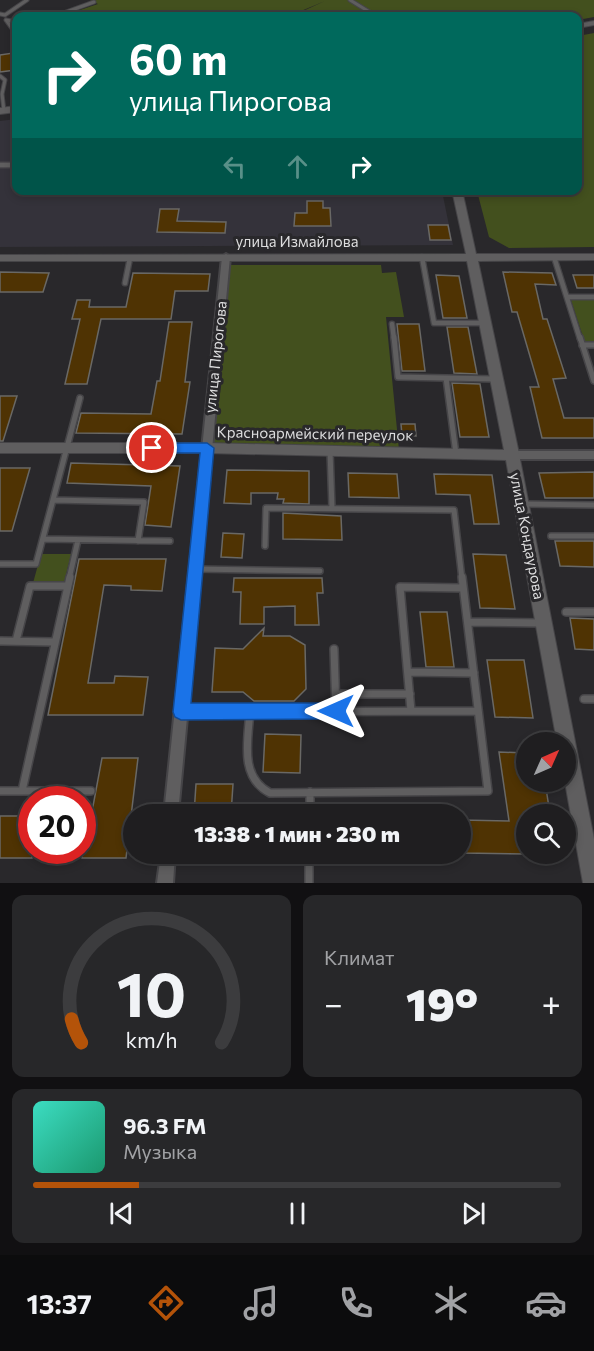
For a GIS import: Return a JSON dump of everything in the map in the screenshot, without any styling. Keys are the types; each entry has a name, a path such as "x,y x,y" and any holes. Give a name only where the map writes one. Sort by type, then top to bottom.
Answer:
{"street":[{"name":"улица Кондаурова","path":"458,195 473,257 522,504 593,883"},
{"name":"улица Пирогова","path":"172,804 226,257"},
{"name":"улица Измайлова","path":"0,258 594,257"},
{"name":"Красноармейский переулок","path":"0,448 207,448 594,455"},
{"path":"165,883 167,864"}],"lane":[{"path":"12,28 2,15 27,0"},
{"path":"350,0 370,12"},
{"path":"66,12 94,2"},
{"path":"6,20 12,21"},
{"path":"0,76 5,80 2,111"},
{"path":"422,257 434,323 486,323"},
{"path":"554,257 594,381"},
{"path":"125,283 130,258"},
{"path":"567,297 594,297"},
{"path":"392,324 398,377 497,379"},
{"path":"582,345 594,345"},
{"path":"446,378 456,454"},
{"path":"0,564 36,564 80,398"},
{"path":"330,451 332,508"},
{"path":"53,500 144,502 138,540"},
{"path":"522,504 594,505"},
{"path":"250,711 249,777 258,789 270,793 488,791 454,510 266,508 265,546"},
{"path":"551,536 594,536"},
{"path":"43,539 170,541"},
{"path":"23,786 78,540"},
{"path":"195,569 321,571"},
{"path":"16,641 30,586 66,586"},
{"path":"411,711 400,587 463,588"},
{"path":"566,612 594,612"},
{"path":"468,622 544,623"},
{"path":"1,641 54,642"},
{"path":"334,649 336,711"},
{"path":"408,672 474,673"},
{"path":"336,694 410,694"},
{"path":"584,699 594,699"},
{"path":"181,712 478,711"},
{"path":"0,791 18,791"},
{"path":"310,792 310,804"},
{"path":"309,864 309,883"}],"shaded area":[{"path":"12,120 12,195 443,195 453,245 0,247 0,121"}],"green space":[{"path":"90,0 594,0 594,17 582,19 582,12 301,12 325,1 299,12 74,12 98,4"},
{"path":"594,33 594,247 509,248 489,237 478,195 582,195 582,35"},
{"path":"226,265 381,265 382,273 396,272 404,317 386,317 399,450 208,448"},
{"path":"571,300 594,300 594,343 585,343"},
{"path":"41,554 71,554 64,583 33,583"}],"building":[{"path":"12,53 12,70 0,72 0,55"},
{"path":"307,201 323,201 323,208 330,208 331,226 294,226 295,213 307,213"},
{"path":"160,209 179,209 177,221 226,222 225,233 157,232"},
{"path":"428,225 448,225 451,240 430,240"},
{"path":"0,272 49,273 43,292 0,292"},
{"path":"503,272 552,273 556,285 535,284 543,319 547,319 566,378 553,379 564,418 594,418 594,438 542,438 530,387 539,387 517,312 512,312"},
{"path":"133,273 210,274 208,291 175,291 171,319 101,319 87,384 65,384 80,319 72,319 77,300 90,300 89,307 126,307"},
{"path":"436,275 459,276 467,318 443,318"},
{"path":"573,275 594,275 594,288 577,288"},
{"path":"169,322 192,322 185,382 190,382 182,434 76,433 81,413 151,414 157,381 160,381"},
{"path":"397,324 419,324 425,371 402,371"},
{"path":"447,327 468,327 477,374 454,373"},
{"path":"452,383 480,384 489,437 460,437"},
{"path":"0,396 17,396 3,441 0,441"},
{"path":"401,424 415,424 416,436 402,435"},
{"path":"71,463 180,466 171,527 145,525 151,486 67,483"},
{"path":"0,468 30,468 12,531 0,531"},
{"path":"227,470 309,471 309,504 283,503 284,499 277,499 278,493 251,493 251,504 224,503"},
{"path":"594,472 594,498 545,498 539,473"},
{"path":"348,473 397,474 399,498 349,497"},
{"path":"434,474 492,475 499,524 474,524 470,495 436,494"},
{"path":"283,513 341,516 342,540 283,539"},
{"path":"223,533 244,534 242,558 221,557"},
{"path":"555,541 594,541 594,567 560,566"},
{"path":"473,554 506,555 515,609 480,608"},
{"path":"79,559 166,559 162,591 131,590 131,586 104,585 88,683 114,683 115,676 148,677 143,715 48,715"},
{"path":"234,578 322,578 323,593 317,593 319,625 295,625 295,606 264,607 264,624 240,624 241,592 233,592"},
{"path":"420,612 447,612 454,667 426,667"},
{"path":"570,618 594,619 594,650 575,649"},
{"path":"264,628 263,636 290,636 305,645 306,689 294,701 254,701 243,692 212,692 215,648 243,649"},
{"path":"487,660 524,660 533,718 495,717"},
{"path":"265,734 301,735 300,773 263,772"},
{"path":"499,752 516,753 516,792 547,792 548,804 516,804 516,854 471,853 471,820 509,821"},
{"path":"102,758 138,758 132,804 123,804 123,858 96,858 96,790"},
{"path":"196,784 233,784 232,804 195,804"},
{"path":"0,816 18,816 18,858 0,858"}],"route":[{"path":"152,448 207,448 181,712 336,711"}]}
